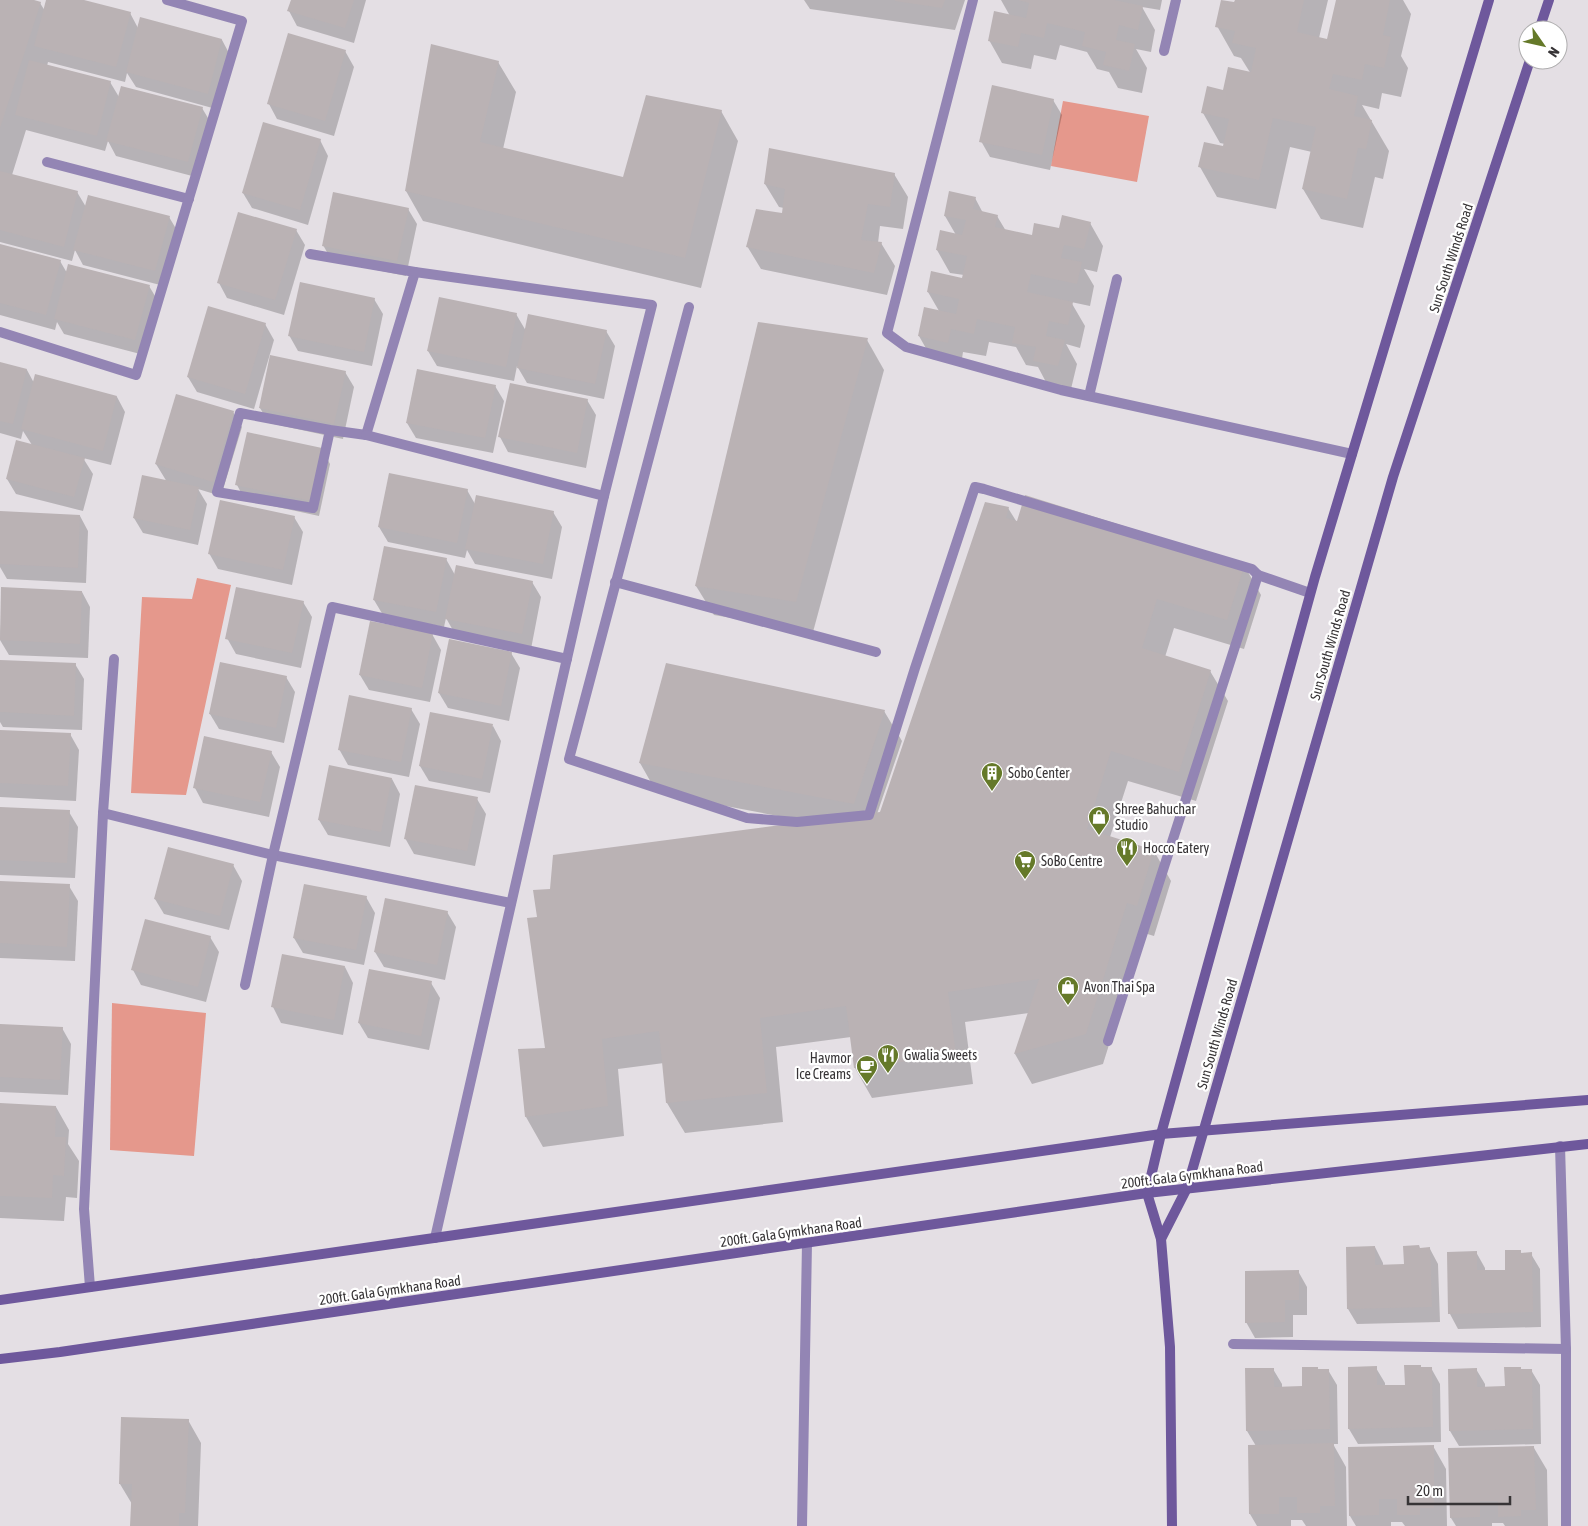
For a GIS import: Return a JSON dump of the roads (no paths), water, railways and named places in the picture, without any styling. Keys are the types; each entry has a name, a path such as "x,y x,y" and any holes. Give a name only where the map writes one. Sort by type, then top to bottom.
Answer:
{"street":[{"path":"0,332 136,375 242,21 168,0"},
{"path":"973,0 887,333 906,347 1061,390 1352,454"},
{"path":"1164,51 1176,0"},
{"path":"1172,1526 1170,1347 1161,1239 1147,1193 1161,1134 1310,593 1489,0"},
{"path":"1542,20 1549,0"},
{"name":"Sun South Winds Road","path":"1161,1239 1187,1188 1393,477 1527,70"},
{"path":"47,162 189,199"},
{"path":"310,254 416,272 652,305 604,496 435,1238"},
{"path":"366,434 416,272"},
{"path":"1089,396 1117,279"},
{"path":"689,307 569,759 747,818 797,822 870,815 975,488 984,488 1252,569 1258,575 1310,593"},
{"path":"330,430 312,508 217,492 240,413 330,430 366,434 604,496"},
{"path":"1108,1040 1258,575"},
{"path":"615,582 876,652"},
{"path":"245,985 273,855 332,607 567,658"},
{"path":"90,1287 84,1210 103,813 114,659"},
{"path":"103,813 273,855 511,903"},
{"path":"0,1300 1161,1134 1588,1100"},
{"name":"200ft. Gala Gymkhana Road","path":"0,1360 1147,1193 1588,1144"},
{"path":"1560,1146 1566,1349 1566,1526"},
{"path":"802,1526 807,1243"},
{"path":"1234,1344 1566,1349"}],"place":[{"name":"Sobo Center","path":"992,792"},
{"name":"Shree Bahuchar Studio","path":"1099,836"},
{"name":"Hocco Eatery","path":"1127,867"},
{"name":"SoBo Centre","path":"1025,880"},
{"name":"Avon Thai Spa","path":"1068,1006"},
{"name":"Gwalia Sweets","path":"888,1074"},
{"name":"Havmor Ice Creams","path":"867,1085"}]}
